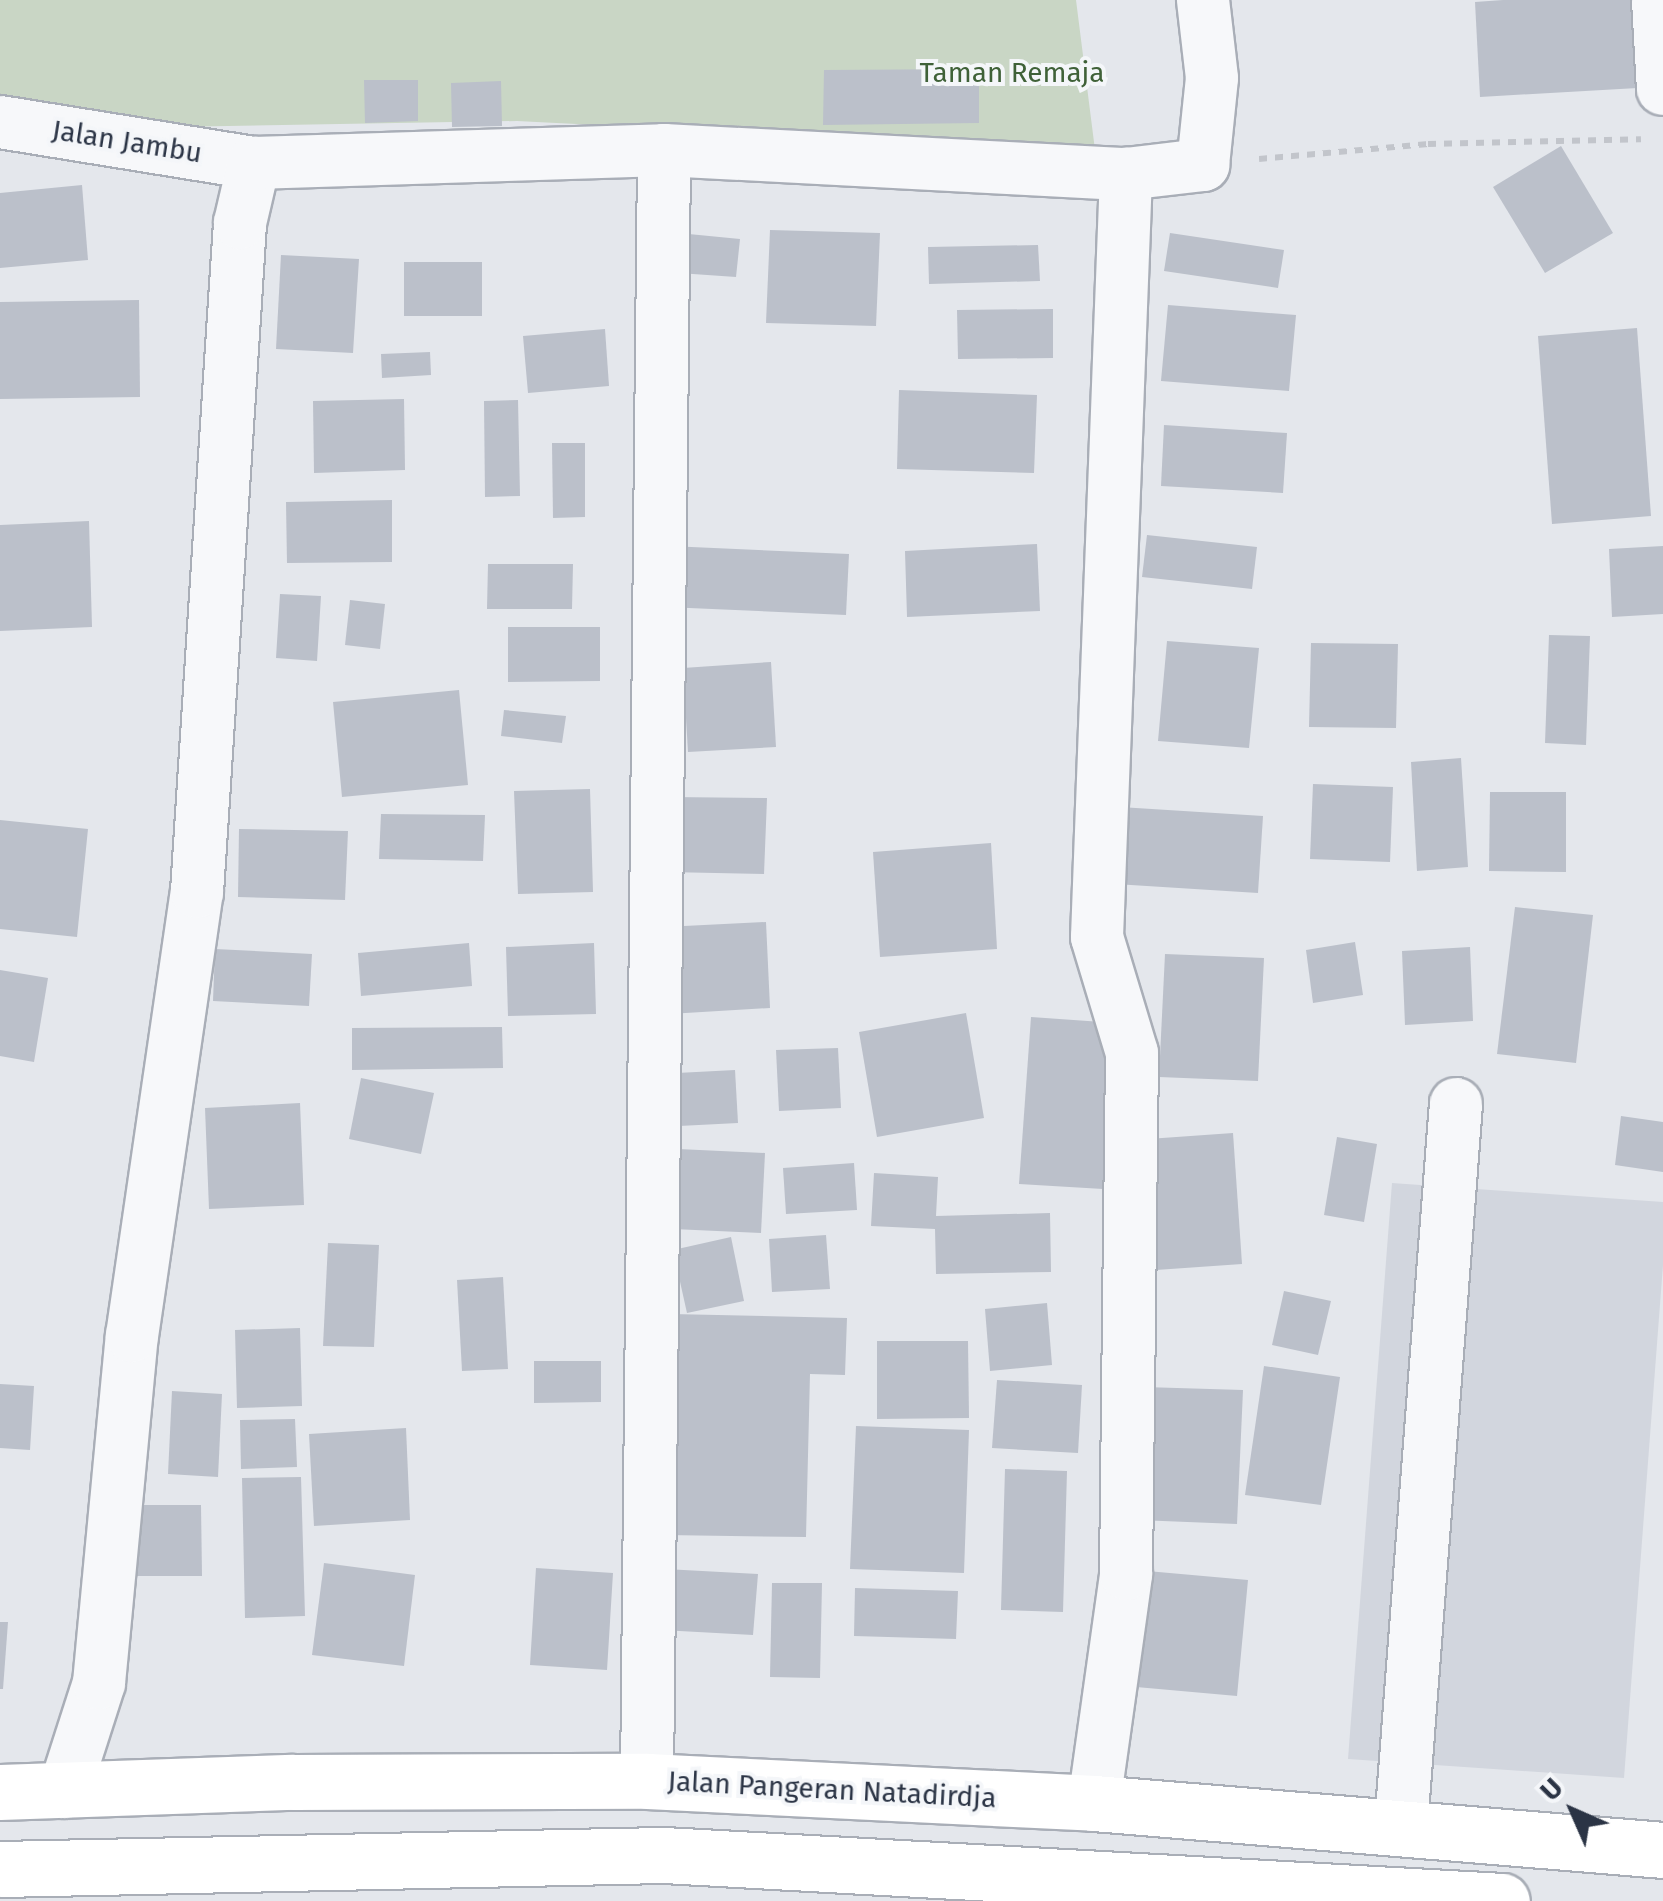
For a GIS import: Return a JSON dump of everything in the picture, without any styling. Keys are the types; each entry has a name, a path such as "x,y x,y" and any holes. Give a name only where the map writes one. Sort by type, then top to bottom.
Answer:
{"main road":[{"name":"Jalan Pangeran Natadirdja","path":"0,1792 292,1782 647,1781 1094,1803 1401,1825 1663,1850"},
{"path":"292,1782 295,1863"},
{"path":"0,1870 664,1855 1007,1886 1502,1901"}],"street":[{"path":"1203,0 1212,78 1203,165"},
{"path":"1658,0 1663,89"},
{"name":"Jalan Jambu","path":"0,122 254,163 664,150 1126,174 1203,165"},
{"path":"647,1781 664,150"},
{"path":"64,1792 99,1683 132,1336 197,892 240,223 254,163"},
{"path":"1094,1803 1126,1574 1132,1054 1097,937 1126,174"},
{"path":"1401,1825 1456,1104"}],"path":[{"path":"1203,165 1428,144 1644,139"}],"shaded area":[{"path":"1392,1183 1663,1202 1663,1265 1624,1778 1348,1759"}],"green space":[{"name":"Taman Remaja","path":"0,0 1076,0 1095,150 517,121 0,130"}],"building":[{"path":"1651,0 1655,87 1480,97 1475,2"},
{"path":"979,69 979,123 823,125 824,70"},
{"path":"364,80 418,80 418,121 365,123"},
{"path":"501,81 502,126 452,127 451,83"},
{"path":"1561,146 1613,233 1545,273 1493,187"},
{"path":"82,185 88,260 0,268 0,193"},
{"path":"770,230 880,233 876,326 766,323"},
{"path":"668,232 740,239 736,277 664,272"},
{"path":"1170,233 1284,250 1278,288 1164,271"},
{"path":"1038,245 1040,281 929,284 928,247"},
{"path":"281,255 359,259 353,353 276,349"},
{"path":"404,262 482,262 482,316 404,316"},
{"path":"139,300 140,397 0,399 0,302"},
{"path":"1168,305 1296,315 1289,391 1161,381"},
{"path":"1053,309 1053,358 958,359 957,310"},
{"path":"1637,328 1651,516 1552,524 1538,336"},
{"path":"605,329 609,386 528,393 523,336"},
{"path":"430,352 431,375 382,378 381,354"},
{"path":"899,390 1037,395 1034,473 897,469"},
{"path":"404,399 405,470 314,473 313,401"},
{"path":"518,400 520,496 485,497 484,401"},
{"path":"1164,425 1287,433 1283,493 1161,486"},
{"path":"552,443 585,443 585,517 553,518"},
{"path":"392,500 392,562 287,563 286,502"},
{"path":"89,521 92,627 0,631 0,525"},
{"path":"1147,535 1257,547 1252,589 1142,577"},
{"path":"1037,544 1040,611 907,617 905,551"},
{"path":"669,546 849,554 846,615 666,607"},
{"path":"1663,546 1663,614 1612,617 1609,549"},
{"path":"488,564 573,564 572,609 487,609"},
{"path":"280,594 321,596 317,661 276,658"},
{"path":"350,600 385,604 380,649 345,645"},
{"path":"508,627 600,627 600,681 508,682"},
{"path":"1549,635 1590,636 1586,745 1545,743"},
{"path":"1167,641 1259,648 1249,748 1158,741"},
{"path":"1311,643 1398,644 1396,728 1309,727"},
{"path":"771,662 776,747 688,752 683,668"},
{"path":"459,690 468,785 342,797 333,702"},
{"path":"504,710 566,716 562,743 501,736"},
{"path":"1461,758 1468,867 1417,871 1411,762"},
{"path":"1313,784 1393,787 1390,862 1310,859"},
{"path":"590,789 593,892 518,894 514,791"},
{"path":"1490,792 1566,792 1566,872 1489,871"},
{"path":"670,797 767,798 764,874 667,872"},
{"path":"1120,807 1263,816 1258,893 1115,884"},
{"path":"381,814 485,815 483,861 379,859"},
{"path":"0,820 88,829 77,937 0,929"},
{"path":"239,829 348,831 345,900 238,897"},
{"path":"991,843 997,949 880,957 873,852"},
{"path":"1515,907 1593,915 1576,1063 1497,1054"},
{"path":"766,922 770,1008 669,1014 664,927"},
{"path":"1355,942 1363,995 1313,1003 1306,950"},
{"path":"469,943 472,986 361,996 358,953"},
{"path":"594,943 596,1014 508,1016 506,947"},
{"path":"1470,947 1473,1021 1405,1025 1402,951"},
{"path":"215,949 312,954 309,1006 213,1001"},
{"path":"1165,954 1264,958 1258,1081 1159,1077"},
{"path":"0,970 48,978 34,1062 0,1056"},
{"path":"966,1013 984,1118 877,1137 859,1032"},
{"path":"1031,1017 1116,1023 1103,1189 1019,1184"},
{"path":"502,1027 503,1068 352,1070 352,1028"},
{"path":"838,1048 841,1108 779,1111 776,1050"},
{"path":"735,1070 738,1123 679,1126 677,1073"},
{"path":"361,1078 434,1093 421,1154 349,1139"},
{"path":"300,1103 304,1205 209,1209 205,1108"},
{"path":"1621,1116 1663,1122 1663,1172 1615,1165"},
{"path":"1233,1133 1242,1264 1156,1270 1148,1139"},
{"path":"1337,1137 1377,1144 1364,1222 1324,1215"},
{"path":"678,1149 765,1153 761,1233 673,1229"},
{"path":"854,1163 857,1210 786,1214 783,1168"},
{"path":"874,1173 938,1177 936,1216 1050,1213 1051,1272 936,1274 935,1229 871,1226"},
{"path":"826,1235 830,1289 772,1292 769,1239"},
{"path":"731,1237 744,1301 687,1313 673,1250"},
{"path":"328,1243 379,1245 374,1347 323,1346"},
{"path":"503,1277 508,1369 462,1371 457,1280"},
{"path":"1284,1291 1331,1301 1318,1355 1272,1345"},
{"path":"1047,1303 1052,1365 990,1371 985,1309"},
{"path":"671,1314 847,1318 845,1375 810,1374 806,1537 665,1535"},
{"path":"300,1328 302,1406 237,1408 235,1330"},
{"path":"877,1341 968,1341 969,1418 877,1419"},
{"path":"534,1361 601,1361 601,1402 534,1403"},
{"path":"1264,1366 1340,1377 1321,1505 1245,1495"},
{"path":"997,1380 1082,1385 1078,1453 992,1448"},
{"path":"0,1384 34,1386 30,1450 0,1448"},
{"path":"1144,1387 1243,1390 1237,1524 1138,1520"},
{"path":"172,1391 222,1394 218,1477 168,1474"},
{"path":"295,1419 297,1467 241,1469 240,1420"},
{"path":"856,1426 969,1430 964,1573 850,1569"},
{"path":"406,1428 410,1520 314,1526 309,1434"},
{"path":"1005,1469 1067,1471 1063,1612 1001,1610"},
{"path":"301,1477 305,1616 245,1618 242,1478"},
{"path":"135,1505 201,1505 202,1576 135,1576"},
{"path":"324,1563 415,1575 404,1666 312,1655"},
{"path":"536,1568 613,1573 607,1670 530,1665"},
{"path":"665,1569 758,1574 753,1635 661,1630"},
{"path":"1136,1570 1248,1580 1237,1696 1125,1686"},
{"path":"772,1583 822,1583 820,1678 770,1677"},
{"path":"855,1588 958,1591 956,1639 854,1636"},
{"path":"0,1622 8,1622 3,1689 0,1689"}]}
